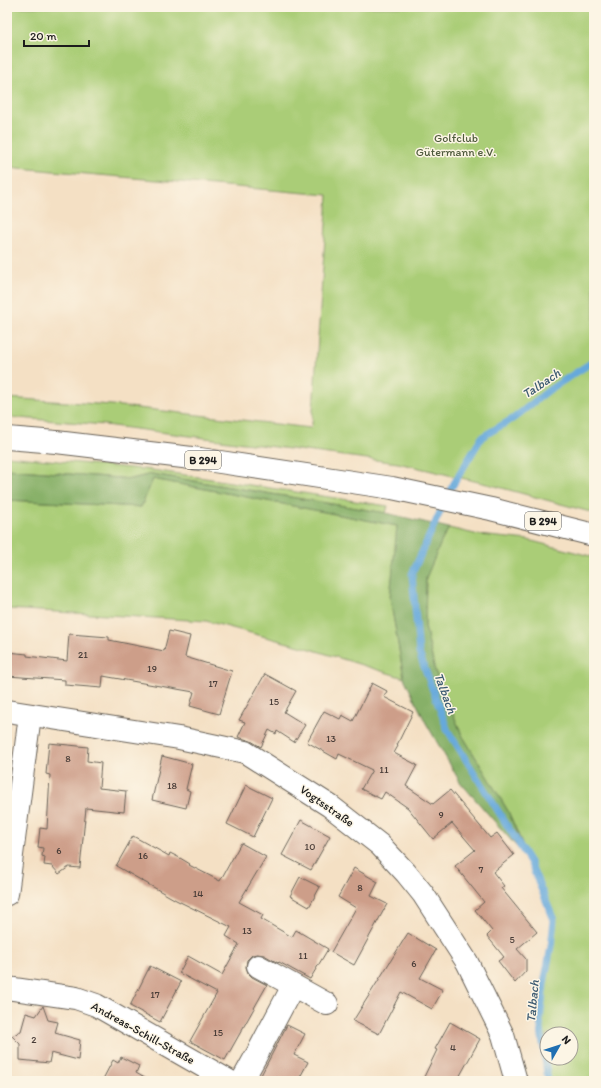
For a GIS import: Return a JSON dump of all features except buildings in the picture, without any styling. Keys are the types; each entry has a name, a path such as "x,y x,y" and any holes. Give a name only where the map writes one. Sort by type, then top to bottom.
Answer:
{"main road":[{"name":"B 294","path":"7,438 56,442 200,459 392,488 491,509 594,535"},
{"name":"Vogtsstraße","path":"7,711 179,738 245,752 330,806 380,845 406,874 422,894 468,962 503,1035 516,1081"},
{"path":"7,894 30,715"},
{"path":"258,966 327,1004"},
{"path":"242,1081 293,986"},
{"name":"Andreas-Schill-Straße","path":"7,988 76,998 96,1005 229,1081"}],"green space":[{"name":"Golfclub Gütermann e.V.","path":"7,7 594,7 594,513 491,485 398,463 105,425 7,417 7,398 112,405 311,428 328,195 7,167"},
{"path":"7,456 152,470 388,506 386,513 152,474 131,479 7,469"},
{"path":"7,469 131,479 152,474 386,513 449,528 442,540 426,578 425,626 435,671 462,735 508,811 530,862 460,782 426,723 404,678 390,598 397,526 153,479 141,507 7,500"},
{"path":"153,479 398,526 390,598 404,678 307,648 206,621 7,609 7,500 141,507"},
{"path":"449,528 479,535 528,540 594,557 594,1081 548,1081 546,1066 579,1066 579,1026 541,1026 544,984 551,947 554,920 508,811 462,735 435,671 425,626 426,577 442,540"}],"waterway":[{"name":"Talbach","path":"548,1081 540,1021 554,920 530,862 448,731 419,653 412,574 450,490 482,437 514,418 549,390 594,361"}]}
